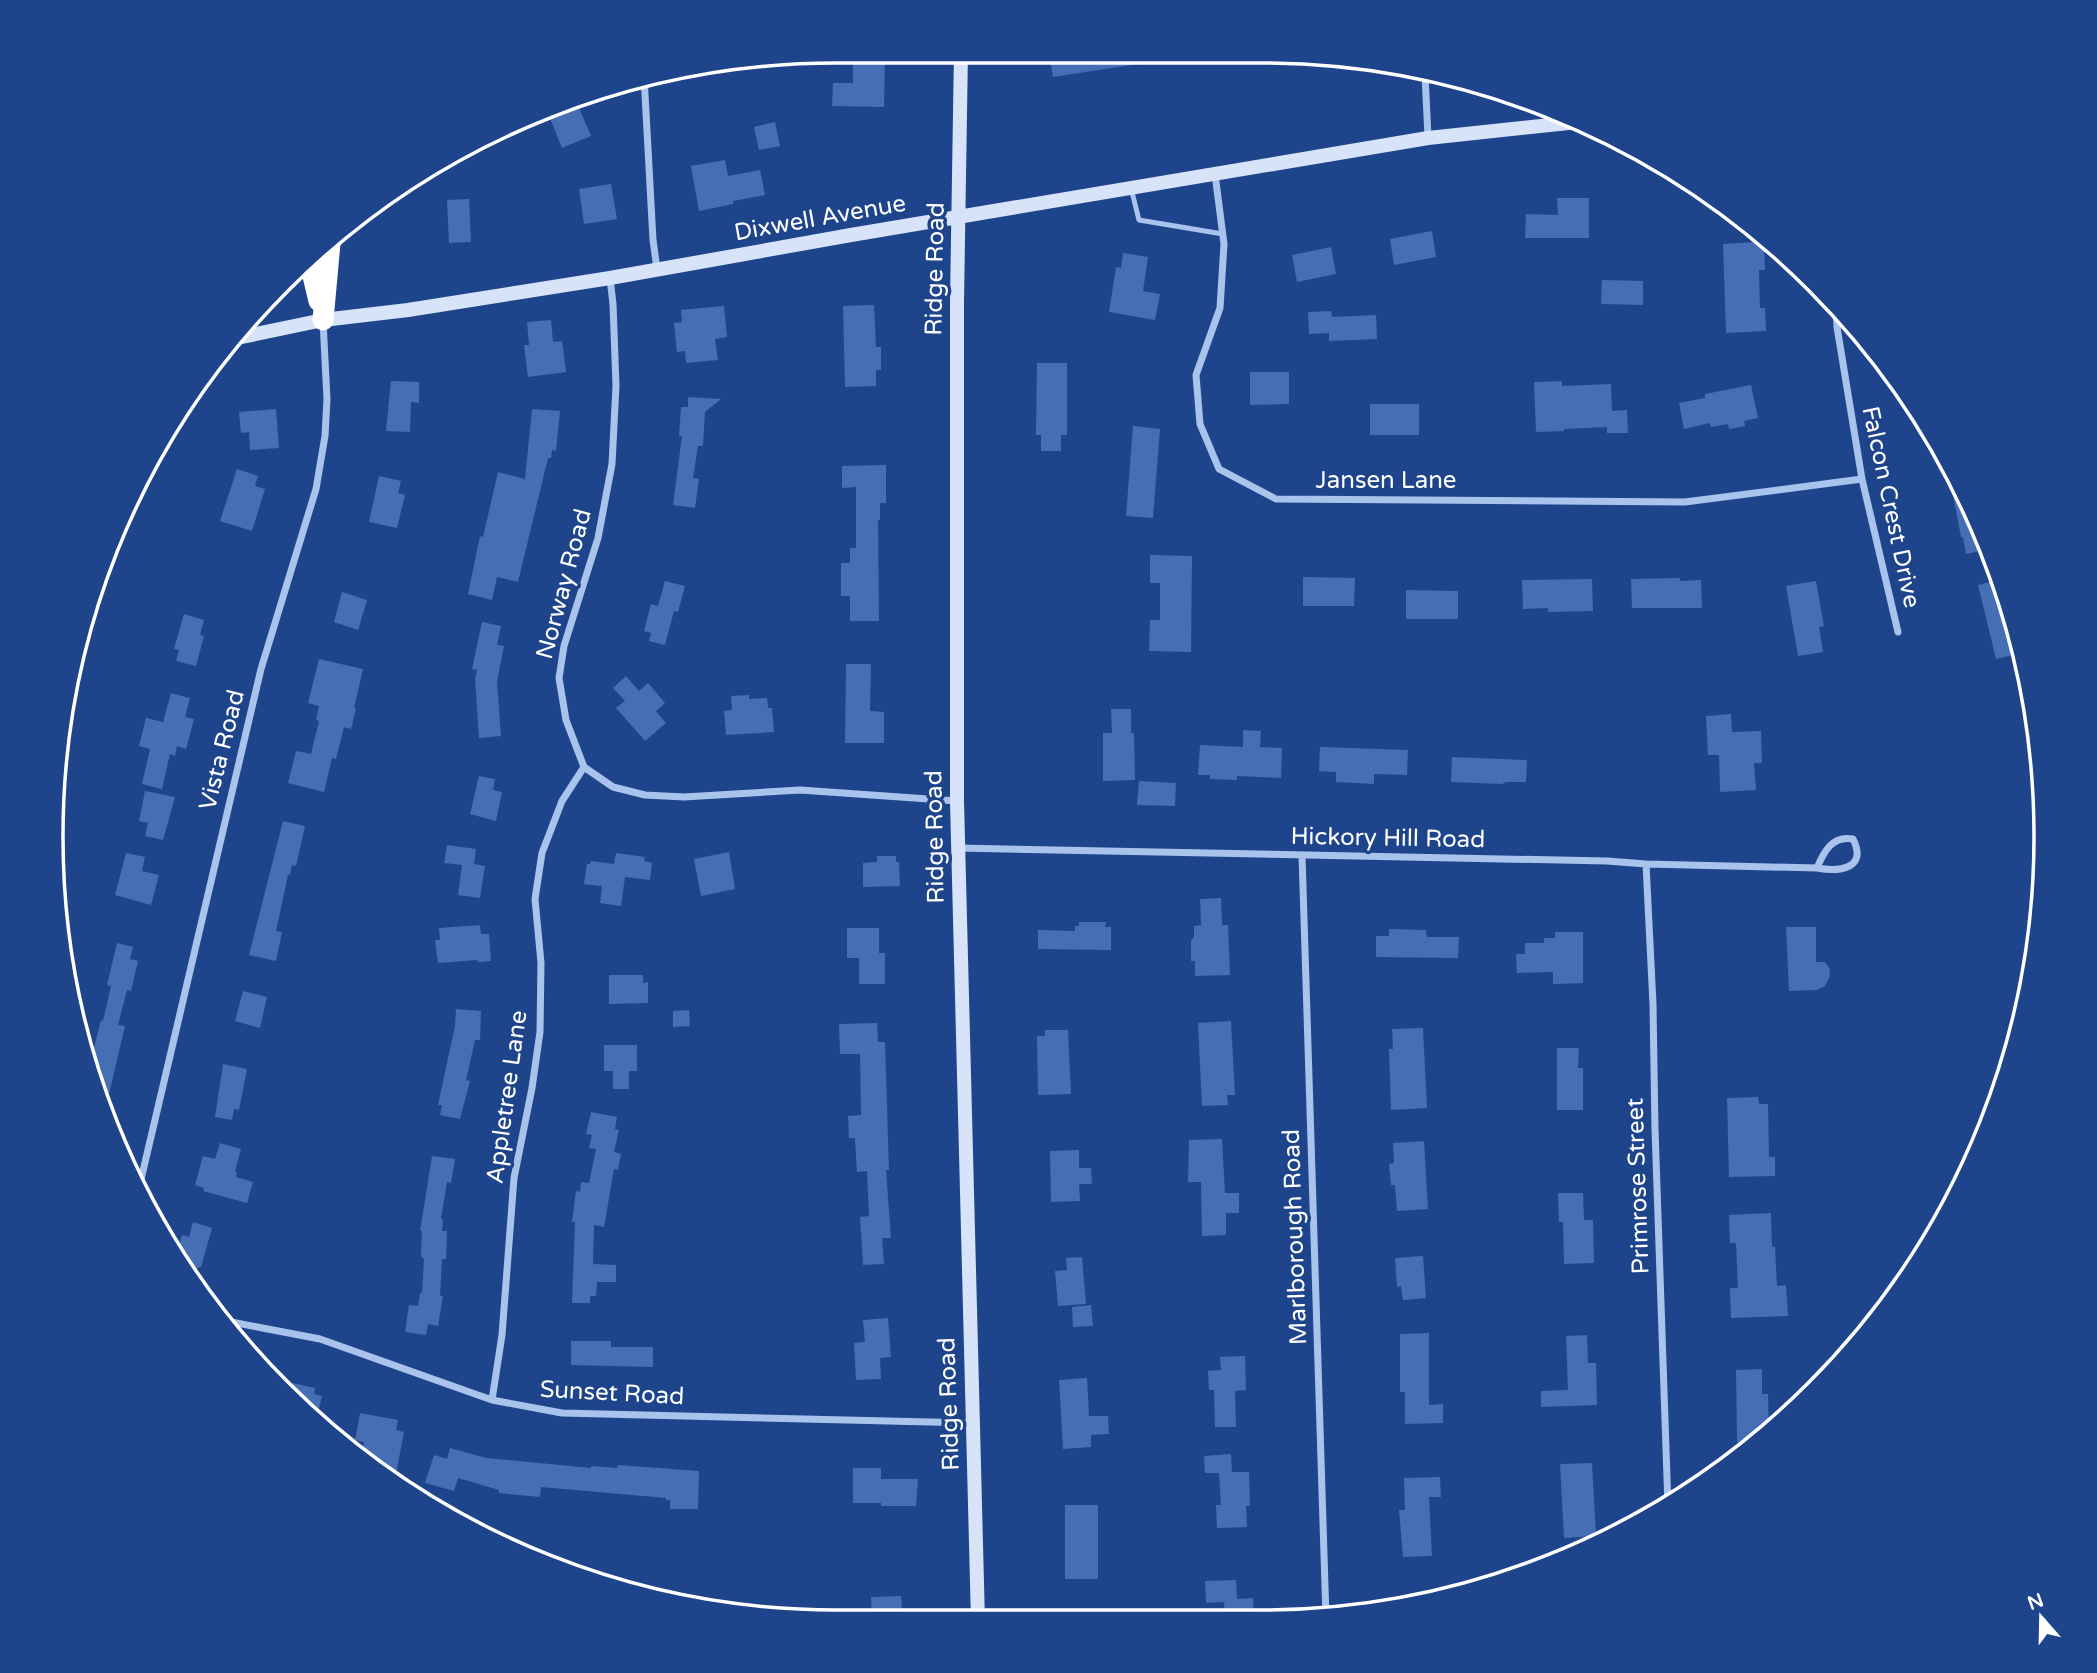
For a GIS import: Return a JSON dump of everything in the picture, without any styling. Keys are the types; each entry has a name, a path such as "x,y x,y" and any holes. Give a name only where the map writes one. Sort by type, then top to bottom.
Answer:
{"highway":[{"path":"323,320 329,252"},
{"path":"311,269 323,320"}],"main road":[{"name":"Ridge Road","path":"961,63 957,801 978,1610"},
{"name":"Dixwell Avenue","path":"247,336 323,320 408,310 610,278 1427,138 1561,124"}],"street":[{"path":"1424,81 1427,138"},
{"path":"645,87 657,269"},
{"name":"Jansen Lane","path":"1215,174 1224,244 1220,308 1196,375 1200,424 1219,469 1276,499 1685,502 1862,479"},
{"name":"Norway Road","path":"584,767 566,720 559,678 564,646 598,538 612,464 616,386 610,278"},
{"name":"Vista Road","path":"142,1176 261,669 316,489 325,436 327,400 323,320"},
{"name":"Falcon Crest Drive","path":"1836,320 1862,479 1898,632"},
{"path":"584,767 614,787 645,795 684,797 800,790 957,801"},
{"name":"Appletree Lane","path":"492,1400 502,1335 514,1178 540,1032 541,964 536,899 542,853 562,801 584,767"},
{"name":"Hickory Hill Road","path":"958,848 1607,861 1829,870 1844,869 1854,863 1858,856 1853,839 1834,842 1826,849 1817,868"},
{"name":"Marlborough Road","path":"1302,855 1326,1607"},
{"name":"Primrose Street","path":"1646,864 1653,1004 1668,1494"},
{"name":"Sunset Road","path":"236,1323 320,1339 492,1400 562,1413 972,1423"}],"lane":[{"path":"1131,188 1139,220 1223,234"}],"building":[{"path":"853,63 885,63 884,107 832,106 833,83 853,83"},
{"path":"1051,63 1144,63 1053,77"},
{"path":"579,107 591,136 562,148 550,118"},
{"path":"775,122 780,146 759,150 754,127"},
{"path":"725,160 728,176 760,170 765,195 699,211 691,166"},
{"path":"611,184 617,219 584,224 579,189"},
{"path":"1557,198 1589,198 1589,238 1525,238 1526,214 1558,215"},
{"path":"469,199 471,242 449,243 447,200"},
{"path":"1432,231 1436,257 1394,265 1390,239"},
{"path":"1755,242 1764,250 1765,270 1759,270 1760,308 1765,308 1766,331 1726,333 1723,244"},
{"path":"1331,247 1336,274 1297,282 1292,255"},
{"path":"1123,253 1148,257 1143,291 1160,294 1155,320 1109,312 1116,267 1121,268"},
{"path":"1602,280 1643,281 1643,305 1601,304"},
{"path":"874,305 876,347 881,347 881,370 876,370 876,386 845,387 843,306"},
{"path":"724,306 727,337 715,339 718,360 686,363 685,351 677,352 674,323 682,322 681,310"},
{"path":"1331,311 1332,317 1376,315 1377,339 1329,341 1329,333 1309,334 1308,312"},
{"path":"551,320 553,342 562,341 566,372 528,377 524,345 529,345 527,322"},
{"path":"1037,363 1067,363 1067,435 1061,435 1061,451 1041,451 1041,435 1036,435"},
{"path":"1250,372 1289,372 1289,404 1250,405"},
{"path":"391,381 419,382 419,403 411,402 410,432 386,431"},
{"path":"1562,381 1562,386 1611,384 1612,411 1627,410 1628,433 1607,433 1607,427 1536,432 1534,382"},
{"path":"1751,385 1758,418 1744,421 1745,426 1729,429 1728,424 1711,427 1710,423 1684,429 1679,403 1705,398 1705,394"},
{"path":"688,397 721,399 705,412 703,446 698,446 693,478 699,479 695,508 673,505 682,436 679,436 681,407 688,407"},
{"path":"1370,404 1419,404 1419,435 1370,435"},
{"path":"276,409 279,448 250,450 249,432 241,433 239,412"},
{"path":"532,409 560,411 556,451 552,450 551,458 548,458 518,582 497,577 492,600 468,594 480,536 483,537 498,472 525,479"},
{"path":"1133,426 1160,429 1153,518 1126,516"},
{"path":"886,465 886,503 880,503 878,520 879,621 850,621 850,596 841,596 841,563 850,563 850,548 856,548 856,487 842,488 842,466"},
{"path":"237,469 258,476 255,486 265,489 252,531 220,521"},
{"path":"379,476 401,481 398,493 405,495 397,528 369,522"},
{"path":"1952,491 1979,551 1966,554"},
{"path":"1150,555 1192,556 1191,652 1149,651 1150,620 1160,620 1160,583 1150,583"},
{"path":"1303,577 1355,578 1354,606 1303,606"},
{"path":"1680,578 1680,581 1701,580 1702,608 1632,608 1631,579"},
{"path":"1592,579 1593,611 1548,612 1548,608 1523,609 1522,580"},
{"path":"665,581 685,586 678,612 674,611 665,645 649,641 651,633 644,631 651,604 658,606"},
{"path":"1816,581 1824,626 1819,627 1823,652 1798,656 1786,586"},
{"path":"1991,582 2012,655 1996,659 1978,585"},
{"path":"1406,590 1458,591 1458,619 1406,619"},
{"path":"342,592 367,600 358,630 334,622"},
{"path":"184,614 204,620 200,635 204,636 196,666 176,661 179,650 174,649"},
{"path":"482,622 501,626 497,645 504,646 497,681 501,736 479,738 475,679 477,670 472,669"},
{"path":"319,659 363,669 351,729 344,727 336,759 332,758 324,792 288,783 296,751 311,754 319,721 316,720 319,706 308,703"},
{"path":"846,664 871,664 870,711 884,712 884,743 845,743"},
{"path":"626,676 639,691 648,683 665,703 656,711 666,723 645,741 616,708 625,701 613,688"},
{"path":"171,693 190,698 185,717 194,719 186,749 177,746 175,756 170,754 162,789 142,784 150,749 139,746 146,718 163,722"},
{"path":"749,695 749,699 767,698 768,708 772,708 774,732 726,735 724,711 732,710 731,696"},
{"path":"1111,709 1131,709 1135,780 1103,781 1103,733 1112,733"},
{"path":"1731,714 1732,732 1761,731 1762,763 1754,763 1756,790 1720,792 1719,755 1708,755 1706,716"},
{"path":"1243,730 1261,731 1260,747 1282,748 1281,778 1237,776 1237,780 1210,779 1210,775 1198,775 1200,745 1243,747"},
{"path":"1320,747 1408,750 1407,775 1374,774 1374,784 1336,782 1336,772 1319,771"},
{"path":"1452,757 1527,760 1526,782 1451,782"},
{"path":"479,776 495,779 493,790 502,792 496,821 470,814"},
{"path":"1139,781 1176,783 1175,806 1137,805"},
{"path":"145,791 175,797 163,840 145,836 148,823 139,821"},
{"path":"283,821 305,826 296,866 292,865 288,875 276,931 282,932 276,961 249,955"},
{"path":"447,845 476,849 474,864 485,866 480,898 458,895 462,865 444,863"},
{"path":"729,852 735,889 701,896 694,859"},
{"path":"126,853 145,857 142,871 159,875 151,905 115,895"},
{"path":"616,853 645,857 644,861 652,863 650,880 625,877 621,906 600,903 602,886 584,884 587,864 591,861 614,864"},
{"path":"877,856 896,856 896,862 899,862 900,886 863,887 863,863 877,862"},
{"path":"1221,898 1222,925 1228,925 1230,975 1195,976 1195,961 1191,961 1191,940 1194,937 1194,926 1201,925 1200,899"},
{"path":"1079,922 1106,922 1105,927 1111,927 1111,950 1038,949 1038,930 1075,931"},
{"path":"480,925 481,934 489,934 491,961 438,963 435,940 440,940 439,928"},
{"path":"1786,927 1816,927 1816,962 1825,962 1830,969 1825,986 1817,990 1789,991"},
{"path":"847,928 879,928 879,953 885,953 885,984 859,984 859,958 847,958"},
{"path":"1389,929 1426,930 1427,937 1459,937 1458,958 1376,957 1376,936 1389,936"},
{"path":"1555,932 1583,932 1583,983 1553,984 1553,972 1517,973 1516,954 1525,954 1525,943 1544,943 1544,938 1555,938"},
{"path":"117,943 133,947 130,959 138,961 131,991 127,990 118,1025 125,1026 108,1097 93,1050 111,986 107,985"},
{"path":"609,975 643,975 643,983 648,982 648,1003 609,1004"},
{"path":"243,991 267,997 260,1028 235,1021"},
{"path":"456,1009 481,1011 480,1040 475,1040 466,1080 470,1081 460,1119 440,1115 442,1105 438,1105 455,1026"},
{"path":"689,1010 690,1026 673,1027 673,1011"},
{"path":"1231,1021 1235,1095 1227,1095 1228,1105 1202,1106 1198,1023"},
{"path":"877,1023 878,1042 885,1042 889,1170 886,1170 891,1238 882,1238 884,1264 863,1265 860,1217 869,1216 867,1171 857,1172 855,1138 849,1138 848,1116 861,1115 860,1054 840,1054 839,1024"},
{"path":"1423,1028 1427,1108 1391,1110 1389,1049 1393,1049 1392,1029"},
{"path":"1045,1030 1068,1030 1071,1094 1038,1095 1037,1036 1045,1036"},
{"path":"604,1045 637,1045 637,1071 629,1071 629,1089 613,1089 613,1071 604,1071"},
{"path":"1557,1048 1579,1048 1578,1068 1583,1068 1583,1110 1557,1110"},
{"path":"223,1064 247,1069 239,1110 234,1109 232,1120 215,1117"},
{"path":"1758,1097 1759,1104 1768,1104 1769,1157 1775,1157 1775,1176 1729,1177 1727,1098"},
{"path":"591,1112 617,1117 615,1129 619,1130 614,1152 621,1154 618,1170 614,1169 604,1227 594,1225 593,1264 616,1265 616,1282 597,1282 596,1296 590,1296 590,1303 572,1303 575,1222 572,1222 576,1191 580,1192 581,1182 589,1183 596,1149 589,1148 592,1135 586,1134"},
{"path":"1222,1139 1225,1193 1239,1193 1239,1213 1226,1213 1226,1235 1202,1236 1201,1182 1188,1182 1189,1140"},
{"path":"1424,1141 1428,1209 1397,1211 1395,1185 1391,1185 1389,1164 1394,1163 1393,1143"},
{"path":"220,1143 241,1149 235,1171 236,1177 253,1182 247,1203 203,1191 204,1188 195,1185 203,1156 215,1159"},
{"path":"1079,1150 1079,1168 1091,1168 1092,1184 1079,1184 1080,1201 1051,1202 1050,1151"},
{"path":"432,1156 455,1159 451,1183 447,1182 441,1219 442,1231 447,1231 446,1259 442,1259 440,1296 443,1296 438,1326 428,1324 426,1335 405,1332 409,1305 418,1306 422,1293 424,1259 421,1256 420,1231"},
{"path":"1558,1193 1583,1193 1584,1220 1593,1220 1594,1263 1564,1264 1563,1222 1559,1222"},
{"path":"1771,1213 1777,1286 1786,1285 1788,1316 1731,1318 1730,1288 1738,1288 1736,1243 1730,1243 1729,1215"},
{"path":"193,1222 212,1228 201,1267 196,1270 180,1244 182,1235 189,1237"},
{"path":"1423,1256 1426,1298 1403,1300 1401,1286 1397,1287 1395,1258"},
{"path":"1082,1257 1086,1304 1058,1306 1055,1271 1067,1270 1066,1258"},
{"path":"1091,1305 1093,1326 1073,1327 1072,1307"},
{"path":"888,1318 891,1357 880,1358 881,1379 856,1380 854,1343 865,1342 863,1320"},
{"path":"1429,1333 1429,1405 1443,1404 1443,1423 1405,1424 1405,1392 1400,1392 1400,1334"},
{"path":"1587,1335 1588,1363 1596,1363 1597,1405 1541,1407 1541,1391 1568,1390 1566,1336"},
{"path":"571,1341 611,1341 611,1347 653,1347 653,1367 571,1365"},
{"path":"1245,1356 1246,1390 1235,1391 1236,1427 1215,1427 1214,1390 1209,1390 1208,1371 1221,1370 1220,1357"},
{"path":"1762,1369 1762,1394 1768,1394 1769,1420 1741,1442 1737,1442 1736,1370"},
{"path":"1087,1378 1089,1416 1108,1416 1109,1434 1091,1435 1091,1447 1063,1449 1059,1380"},
{"path":"292,1385 315,1388 314,1394 322,1396 318,1411"},
{"path":"360,1413 398,1420 396,1430 404,1432 396,1472 363,1447 364,1442 355,1440"},
{"path":"450,1448 486,1458 591,1468 617,1468 618,1465 699,1471 698,1509 670,1509 670,1500 666,1498 541,1487 540,1497 499,1493 499,1490 458,1478 454,1491 425,1483 434,1455 447,1459"},
{"path":"1231,1454 1232,1472 1249,1472 1250,1506 1246,1506 1247,1527 1217,1528 1216,1505 1221,1505 1219,1473 1205,1473 1204,1456"},
{"path":"1592,1463 1596,1533 1589,1536 1564,1538 1560,1464"},
{"path":"853,1468 881,1468 881,1479 918,1479 916,1506 853,1503"},
{"path":"1440,1477 1441,1497 1429,1497 1432,1556 1403,1557 1399,1510 1405,1510 1404,1478"},
{"path":"1065,1505 1098,1505 1098,1579 1065,1579"},
{"path":"1236,1580 1237,1599 1253,1598 1254,1610 1224,1610 1224,1602 1206,1603 1205,1581"},
{"path":"901,1596 902,1610 872,1610 871,1597"}]}
